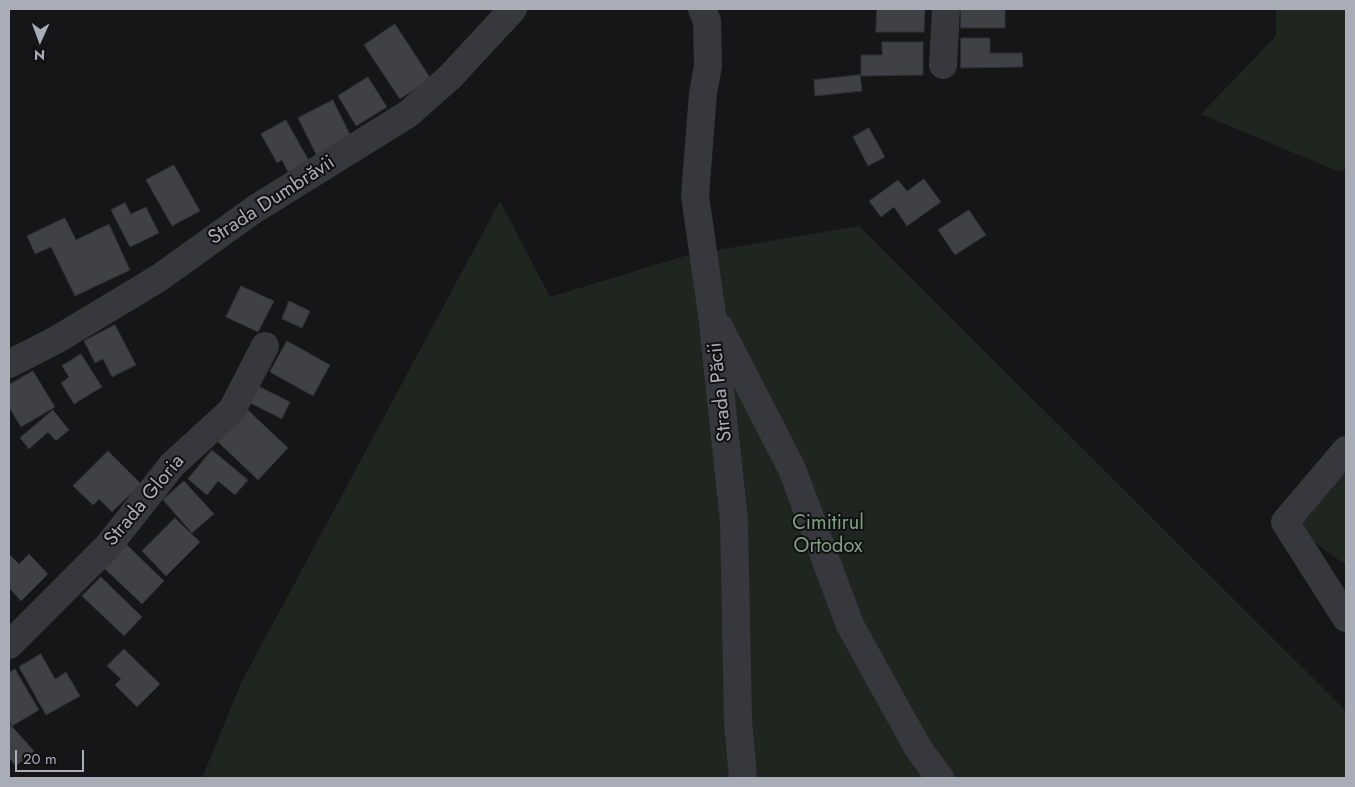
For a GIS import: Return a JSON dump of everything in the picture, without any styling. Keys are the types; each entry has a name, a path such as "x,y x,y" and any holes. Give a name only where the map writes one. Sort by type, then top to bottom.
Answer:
{"street":[{"name":"Strada Dumbrăvii","path":"9,364 56,340 159,278 255,209 408,114 450,77 513,9"},
{"name":"Strada Păcii","path":"702,9 707,21 708,66 703,93 695,196 712,314 734,521 738,721 743,778"},
{"path":"943,65 946,9"},
{"path":"712,314 792,469 850,625 918,748 940,778"},
{"name":"Strada Gloria","path":"9,645 108,546 172,465 232,410 265,346"},
{"path":"1346,450 1285,522 1346,618"}],"green space":[{"path":"1276,9 1346,9 1346,170 1337,171 1201,114 1276,36"},
{"name":"Cimitirul Ortodox","path":"500,201 550,297 688,255 859,226 1346,711 1346,778 202,778 241,683"},
{"path":"1346,450 1346,565 1285,522"}],"building":[{"path":"877,9 925,9 924,32 876,32"},
{"path":"961,9 1005,9 1005,28 961,28"},
{"path":"395,24 431,79 400,99 364,45"},
{"path":"961,38 990,38 990,53 1022,53 1023,67 961,68"},
{"path":"882,42 923,42 923,75 861,76 861,55 882,55"},
{"path":"860,75 862,91 815,96 814,80"},
{"path":"368,77 387,107 356,126 338,96"},
{"path":"333,100 353,141 318,158 298,118"},
{"path":"286,120 309,161 288,172 282,160 277,163 261,134"},
{"path":"869,128 885,157 868,166 853,137"},
{"path":"174,165 200,211 172,226 146,180"},
{"path":"924,179 941,202 907,226 894,207 881,217 869,201 898,180 907,191"},
{"path":"125,203 131,214 146,207 159,233 130,247 111,210"},
{"path":"969,210 986,235 955,255 938,230"},
{"path":"65,218 76,240 109,224 130,270 75,296 51,247 35,254 27,236"},
{"path":"241,286 274,301 258,332 226,317"},
{"path":"289,301 310,311 302,328 282,319"},
{"path":"115,325 136,365 112,377 103,359 95,363 84,341"},
{"path":"287,341 330,365 313,396 270,372"},
{"path":"81,354 102,387 74,404 61,383 69,377 62,366"},
{"path":"33,371 55,407 21,427 9,407 9,385"},
{"path":"256,385 290,402 282,419 248,402"},
{"path":"53,410 69,430 56,441 48,432 29,449 20,438"},
{"path":"248,410 288,448 258,480 218,442"},
{"path":"212,450 248,480 235,495 218,481 207,495 188,479"},
{"path":"108,451 141,484 112,512 99,499 93,505 73,486"},
{"path":"184,481 214,514 192,533 163,500"},
{"path":"175,518 200,542 166,576 142,551"},
{"path":"126,544 164,581 142,604 103,567"},
{"path":"9,554 19,564 29,554 48,574 21,601 9,588"},
{"path":"101,577 142,617 124,636 82,596"},
{"path":"124,649 160,684 137,707 115,685 121,679 107,666"},
{"path":"41,654 55,679 66,672 80,696 46,715 19,667"},
{"path":"15,669 39,710 12,726 9,720 9,673"},
{"path":"9,723 34,751 16,766 9,758"}]}
